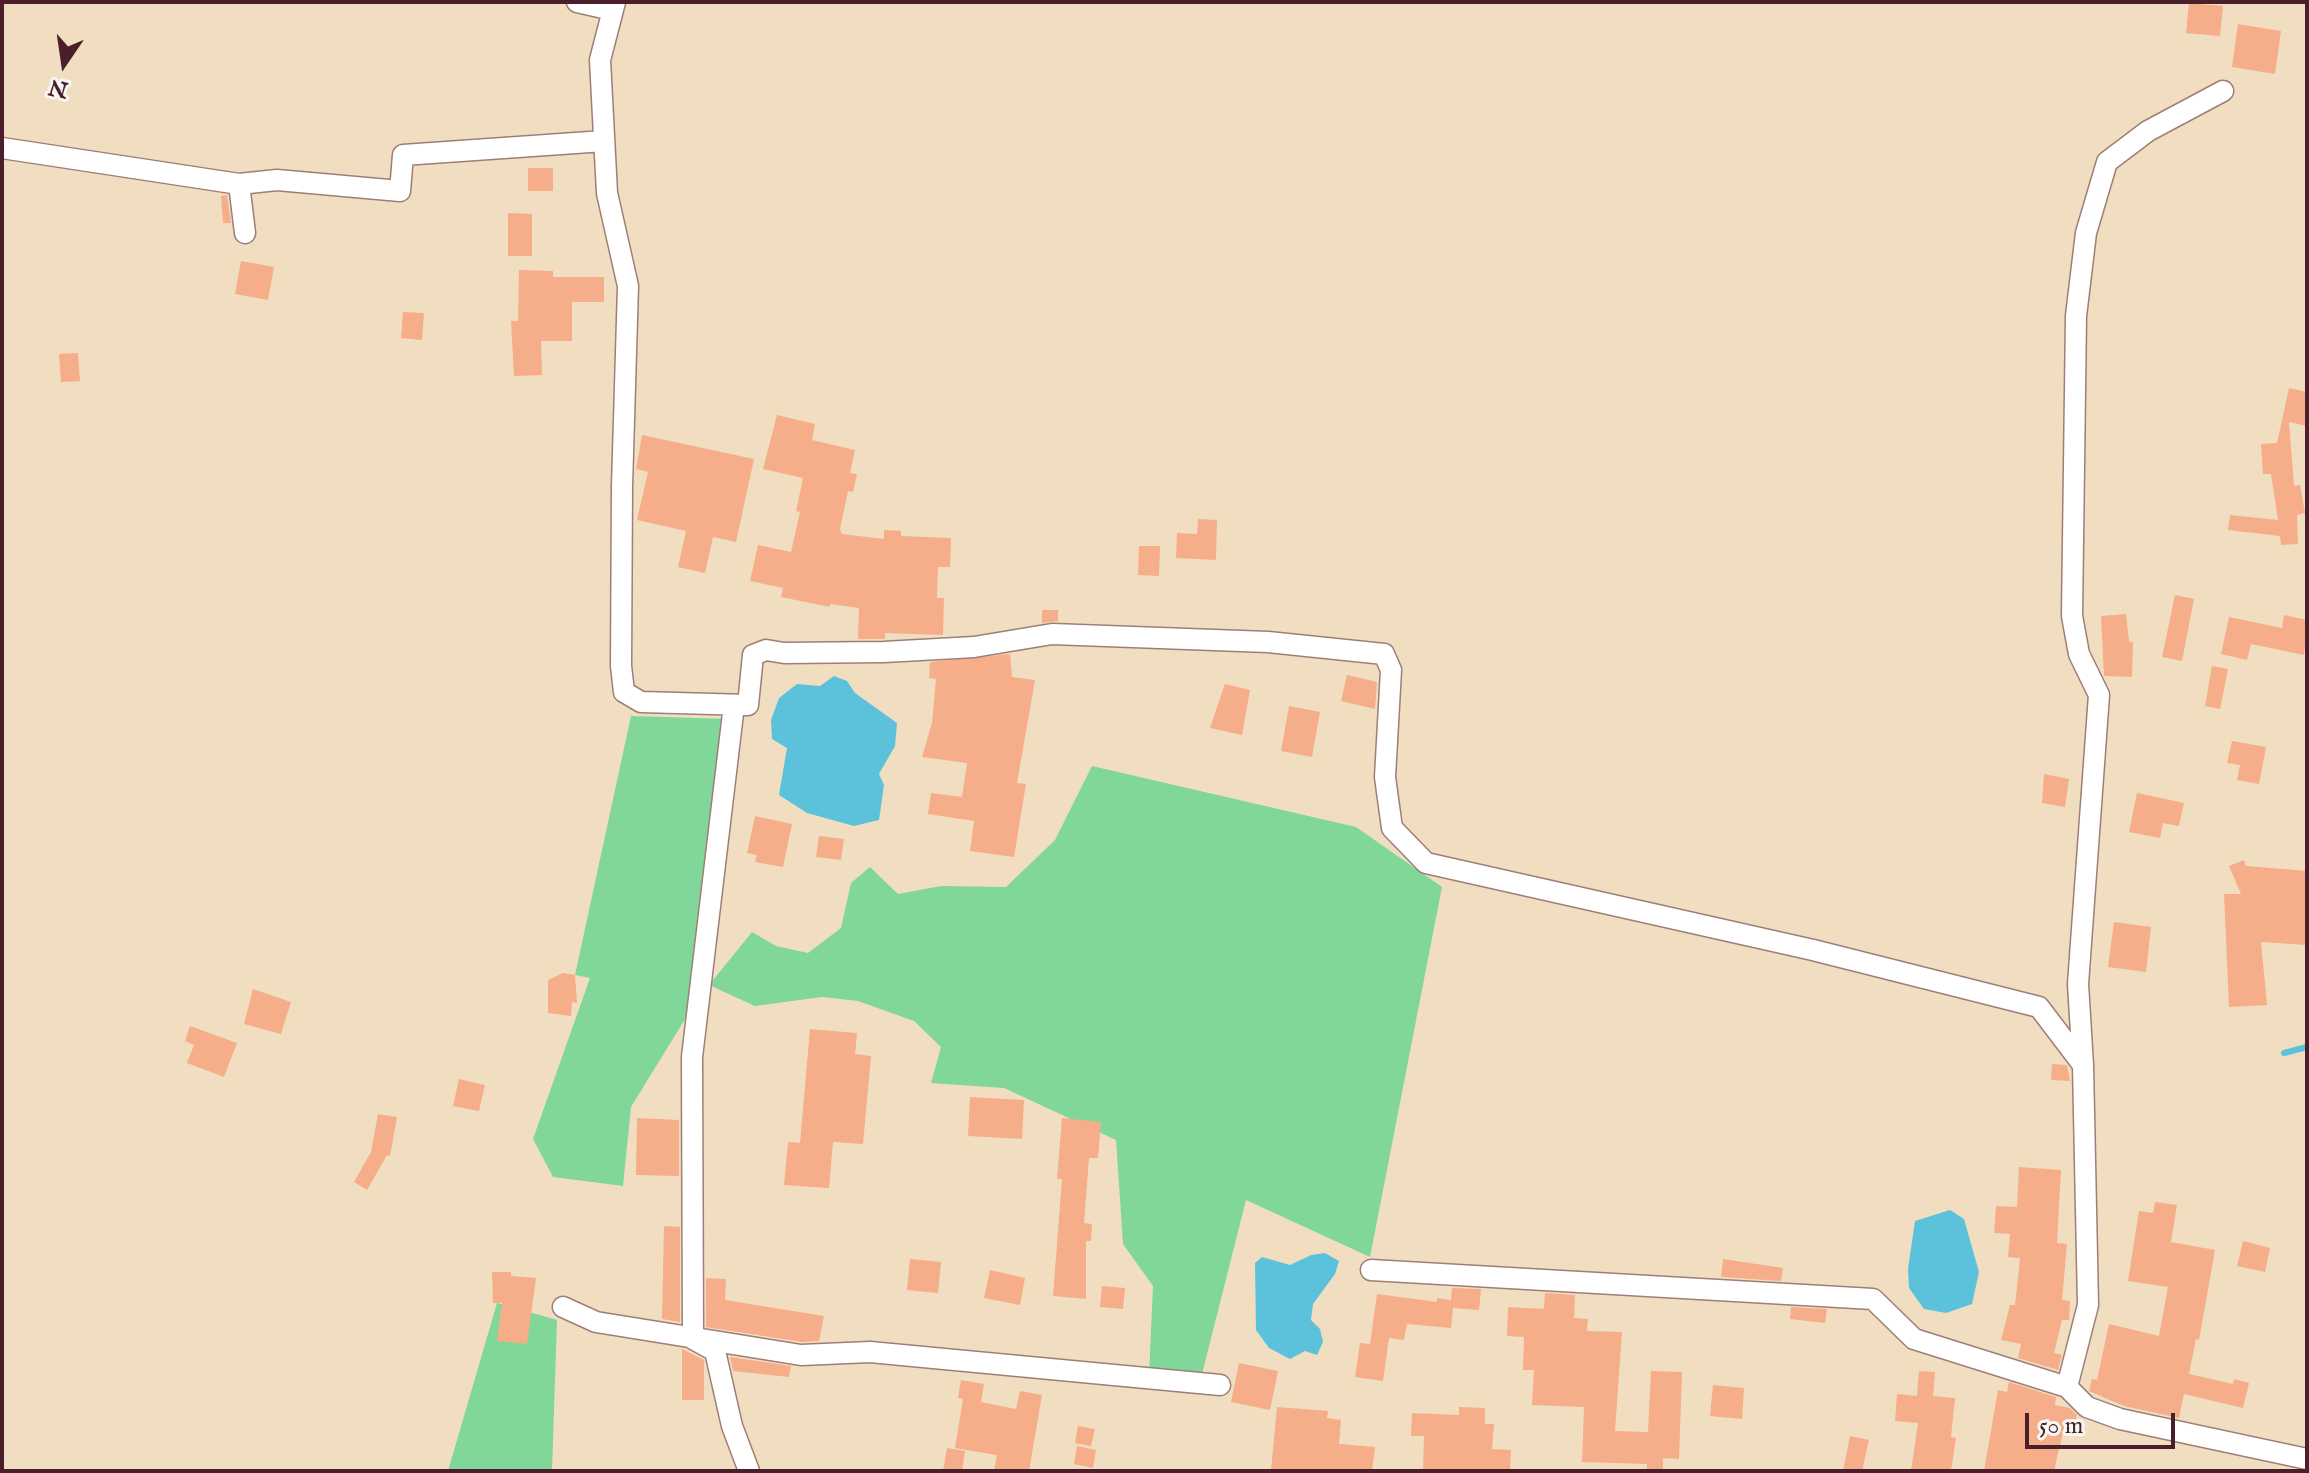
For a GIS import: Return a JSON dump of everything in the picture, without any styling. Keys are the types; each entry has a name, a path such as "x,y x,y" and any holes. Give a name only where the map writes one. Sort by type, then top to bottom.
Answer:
{"street":[{"path":"577,2 614,6 600,60 607,193 628,286 622,486 621,666 624,692 641,702 748,705 753,655 766,650 784,653 974,647 1052,634 1268,642 1384,654 1391,670 1385,777 1392,828 1426,863 2005,996 2039,1007 2083,1065"},
{"path":"2067,1387 2088,1305 2078,970 2099,695 2079,654 2072,616 2076,316 2086,233 2107,162 2148,131 2223,91"},
{"path":"2,148 239,184 277,180 400,191 403,155 604,141"},
{"path":"239,184 245,233"},
{"path":"693,1339 692,1057 734,705"},
{"path":"1371,1270 1779,1297 1873,1299 1914,1339 2067,1387 2087,1407 2120,1419 2307,1459"},
{"path":"563,1307 596,1322 801,1355 884,1353 1220,1385"},
{"path":"693,1339 715,1351 732,1426 749,1471"}],"green space":[{"path":"631,716 732,719 701,993 631,1107 623,1186 553,1177 533,1139 590,978 575,975"},
{"path":"1092,766 1356,827 1442,887 1370,1257 1246,1200 1200,1382 1149,1376 1153,1286 1123,1244 1116,1140 1004,1088 931,1083 941,1047 914,1021 858,1001 822,997 755,1006 709,985 752,932 776,946 808,953 841,928 851,883 870,867 898,894 941,886 1006,887 1055,840"},
{"path":"497,1303 557,1320 552,1471 448,1471"}],"water":[{"path":"834,676 847,681 855,693 897,723 895,746 879,774 884,785 879,820 854,826 807,813 779,795 787,748 772,739 771,720 779,698 797,684 820,686"},
{"path":"1950,1210 1964,1219 1979,1272 1972,1304 1946,1313 1924,1309 1909,1288 1908,1269 1915,1221"},
{"path":"1325,1253 1339,1261 1335,1274 1313,1304 1311,1320 1320,1329 1323,1342 1317,1355 1305,1351 1290,1359 1269,1348 1256,1330 1255,1263 1262,1257 1290,1265 1311,1255"}],"building":[{"path":"2189,3 2223,6 2220,36 2186,33"},
{"path":"2238,24 2281,31 2275,74 2232,67"},
{"path":"528,168 553,168 553,191 528,191"},
{"path":"227,195 231,223 223,223 221,196"},
{"path":"508,213 532,214 532,256 508,256"},
{"path":"241,261 274,267 268,300 235,294"},
{"path":"519,270 553,271 553,277 604,277 604,302 572,302 572,341 541,341 542,375 514,376 511,321 518,321"},
{"path":"403,312 424,313 422,340 401,338"},
{"path":"78,353 80,381 61,382 59,354"},
{"path":"2289,388 2307,392 2307,426 2289,422 2294,486 2300,485 2305,513 2297,515 2298,544 2281,545 2280,536 2228,530 2230,515 2278,520 2271,474 2263,474 2261,444 2277,443"},
{"path":"777,415 815,424 812,440 855,450 850,473 857,474 853,492 848,491 840,529 842,534 884,539 884,530 901,531 901,536 951,538 950,567 938,567 937,598 944,598 943,635 885,633 885,639 858,639 859,608 830,604 830,607 781,597 783,588 750,581 758,545 791,552 800,512 796,511 803,478 763,469"},
{"path":"642,435 754,459 736,542 713,537 705,573 678,567 686,531 637,520 648,472 636,469"},
{"path":"1198,519 1217,520 1216,560 1176,558 1177,533 1197,534"},
{"path":"1139,546 1160,546 1159,576 1138,575"},
{"path":"2175,595 2194,599 2182,661 2162,657"},
{"path":"1042,610 1058,610 1058,621 1042,623"},
{"path":"2126,614 2129,642 2133,642 2132,677 2104,676 2101,616"},
{"path":"2284,615 2307,620 2304,655 2251,644 2247,660 2221,654 2229,617 2282,628"},
{"path":"1010,654 1012,677 1035,680 1017,783 1026,784 1014,857 970,851 974,821 928,814 931,793 962,797 967,763 922,757 932,723 936,679 929,678 930,662"},
{"path":"2212,666 2228,669 2220,709 2205,706"},
{"path":"1347,675 1377,682 1375,709 1341,701"},
{"path":"1225,684 1250,690 1242,735 1210,728"},
{"path":"1289,706 1320,712 1312,757 1281,751"},
{"path":"2232,741 2266,747 2259,784 2237,780 2240,765 2227,763"},
{"path":"2044,774 2069,779 2065,807 2042,803"},
{"path":"2137,793 2184,803 2179,826 2163,823 2160,838 2129,832"},
{"path":"755,816 792,824 783,867 755,862 757,855 747,853"},
{"path":"819,836 844,839 841,860 816,857"},
{"path":"2244,860 2246,866 2307,871 2307,945 2261,942 2267,1005 2229,1007 2224,894 2241,894 2229,866"},
{"path":"2114,922 2151,927 2146,972 2108,967"},
{"path":"563,973 575,975 577,1003 572,1002 571,1016 548,1013 548,980"},
{"path":"253,989 291,1002 281,1034 244,1024"},
{"path":"190,1026 237,1043 224,1077 187,1063 194,1045 185,1041"},
{"path":"810,1029 857,1033 855,1054 871,1056 863,1144 833,1142 829,1188 784,1185 788,1142 800,1143"},
{"path":"2052,1064 2067,1065 2070,1081 2051,1080"},
{"path":"459,1079 485,1085 479,1111 453,1106"},
{"path":"970,1097 1024,1100 1022,1139 968,1136"},
{"path":"378,1114 397,1117 390,1156 387,1155 367,1190 354,1182 371,1152"},
{"path":"637,1118 679,1120 679,1176 636,1175"},
{"path":"1062,1118 1101,1122 1098,1158 1089,1158 1084,1223 1092,1224 1091,1241 1086,1241 1086,1299 1053,1296 1062,1179 1057,1179"},
{"path":"2019,1167 2061,1170 2057,1243 2067,1244 2062,1300 2070,1301 2069,1320 2062,1320 2054,1353 2062,1355 2058,1370 2018,1358 2021,1344 2001,1340 2010,1305 2015,1305 2020,1258 2008,1257 2010,1234 1994,1233 1996,1206 2017,1207"},
{"path":"2155,1202 2177,1205 2171,1242 2215,1250 2199,1340 2196,1339 2189,1374 2233,1384 2234,1379 2249,1383 2243,1408 2184,1394 2179,1418 2124,1406 2089,1391 2092,1379 2097,1380 2109,1324 2159,1336 2168,1287 2128,1281 2139,1211 2153,1213"},
{"path":"664,1226 680,1227 680,1322 662,1319"},
{"path":"2243,1241 2270,1248 2265,1272 2237,1266"},
{"path":"910,1259 941,1262 938,1293 907,1290"},
{"path":"1723,1259 1783,1268 1781,1281 1721,1277"},
{"path":"990,1270 1025,1278 1020,1305 984,1298"},
{"path":"492,1272 511,1272 511,1276 536,1278 527,1344 497,1341 502,1303 493,1303"},
{"path":"706,1278 726,1279 725,1300 824,1316 819,1341 802,1342 706,1327"},
{"path":"1102,1286 1125,1288 1123,1309 1100,1307"},
{"path":"1452,1288 1481,1289 1479,1310 1453,1308 1451,1328 1407,1324 1404,1340 1389,1338 1383,1381 1355,1377 1360,1343 1370,1344 1377,1294 1437,1302 1437,1298 1451,1300"},
{"path":"1545,1293 1575,1295 1574,1318 1588,1319 1587,1331 1622,1332 1615,1431 1648,1432 1651,1371 1682,1372 1679,1459 1663,1458 1663,1471 1647,1471 1647,1464 1582,1462 1584,1407 1532,1405 1534,1370 1523,1370 1524,1337 1507,1336 1508,1307 1544,1309"},
{"path":"1791,1307 1827,1309 1825,1323 1790,1319"},
{"path":"682,1349 704,1360 704,1400 682,1400"},
{"path":"730,1357 791,1366 789,1377 733,1371"},
{"path":"1239,1363 1278,1371 1270,1410 1231,1402"},
{"path":"1919,1371 1935,1372 1933,1396 1955,1398 1951,1437 1956,1438 1951,1471 1911,1471 1918,1423 1895,1421 1897,1394 1917,1396"},
{"path":"961,1380 984,1384 981,1402 1016,1409 1020,1391 1042,1395 1029,1471 994,1471 997,1455 955,1448 963,1399 958,1398"},
{"path":"2009,1382 2056,1397 2055,1405 2070,1408 2077,1415 2073,1430 2064,1428 2054,1471 1984,1471 1998,1390 2007,1392"},
{"path":"1713,1385 1744,1388 1742,1419 1710,1416"},
{"path":"1277,1407 1328,1411 1327,1418 1341,1420 1339,1444 1375,1447 1372,1471 1271,1471"},
{"path":"1459,1407 1485,1408 1485,1424 1494,1424 1492,1449 1511,1450 1510,1471 1423,1471 1424,1436 1411,1436 1412,1413 1459,1415"},
{"path":"1078,1426 1095,1429 1091,1446 1075,1443"},
{"path":"1850,1436 1869,1440 1862,1471 1843,1471"},
{"path":"1077,1446 1096,1450 1093,1468 1074,1464"},
{"path":"947,1448 965,1451 962,1471 943,1471"}],"waterway":[{"path":"2284,1053 2307,1047"}]}
